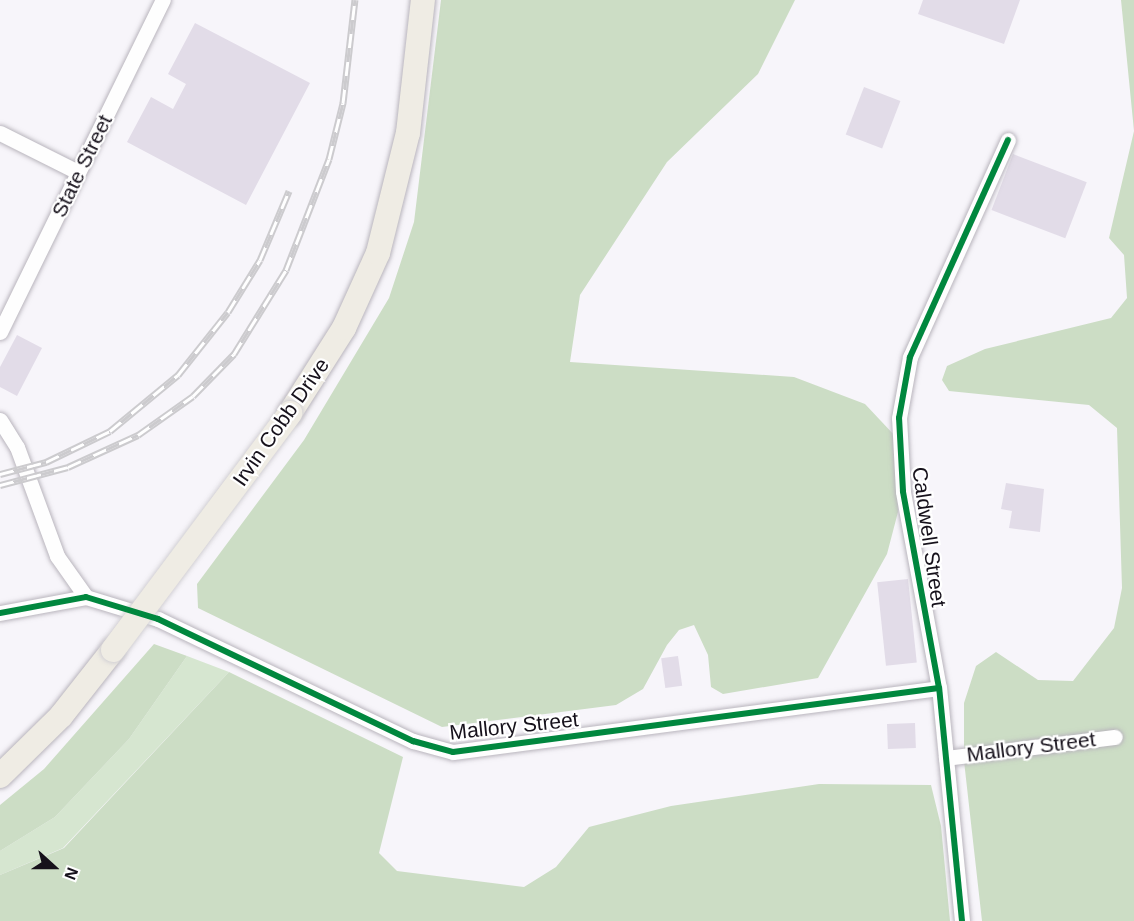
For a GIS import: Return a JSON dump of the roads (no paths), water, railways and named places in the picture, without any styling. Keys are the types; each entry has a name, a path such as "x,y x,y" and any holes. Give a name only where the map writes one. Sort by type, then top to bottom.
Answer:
{"main road":[{"name":"Irvin Cobb Drive","path":"0,776 62,717 114,650 290,413 344,327 378,253 408,133 423,0"}],"street":[{"name":"State Street","path":"0,332 163,0"},
{"path":"0,133 78,172"},
{"name":"Caldwell Street","path":"962,921 939,688 903,491 899,418 910,357 1008,140"},
{"path":"0,420 17,447 57,556 86,597 0,613"},
{"name":"Mallory Street","path":"86,597 158,619 413,741 453,752 939,688"},
{"name":"Mallory Street","path":"946,758 1115,737"}],"railway":[{"path":"0,485 68,467 138,435 193,396 234,354 286,270 329,159 343,103 355,0"},
{"path":"0,474 46,462 110,431 178,375 228,312 260,260 289,191"}]}
